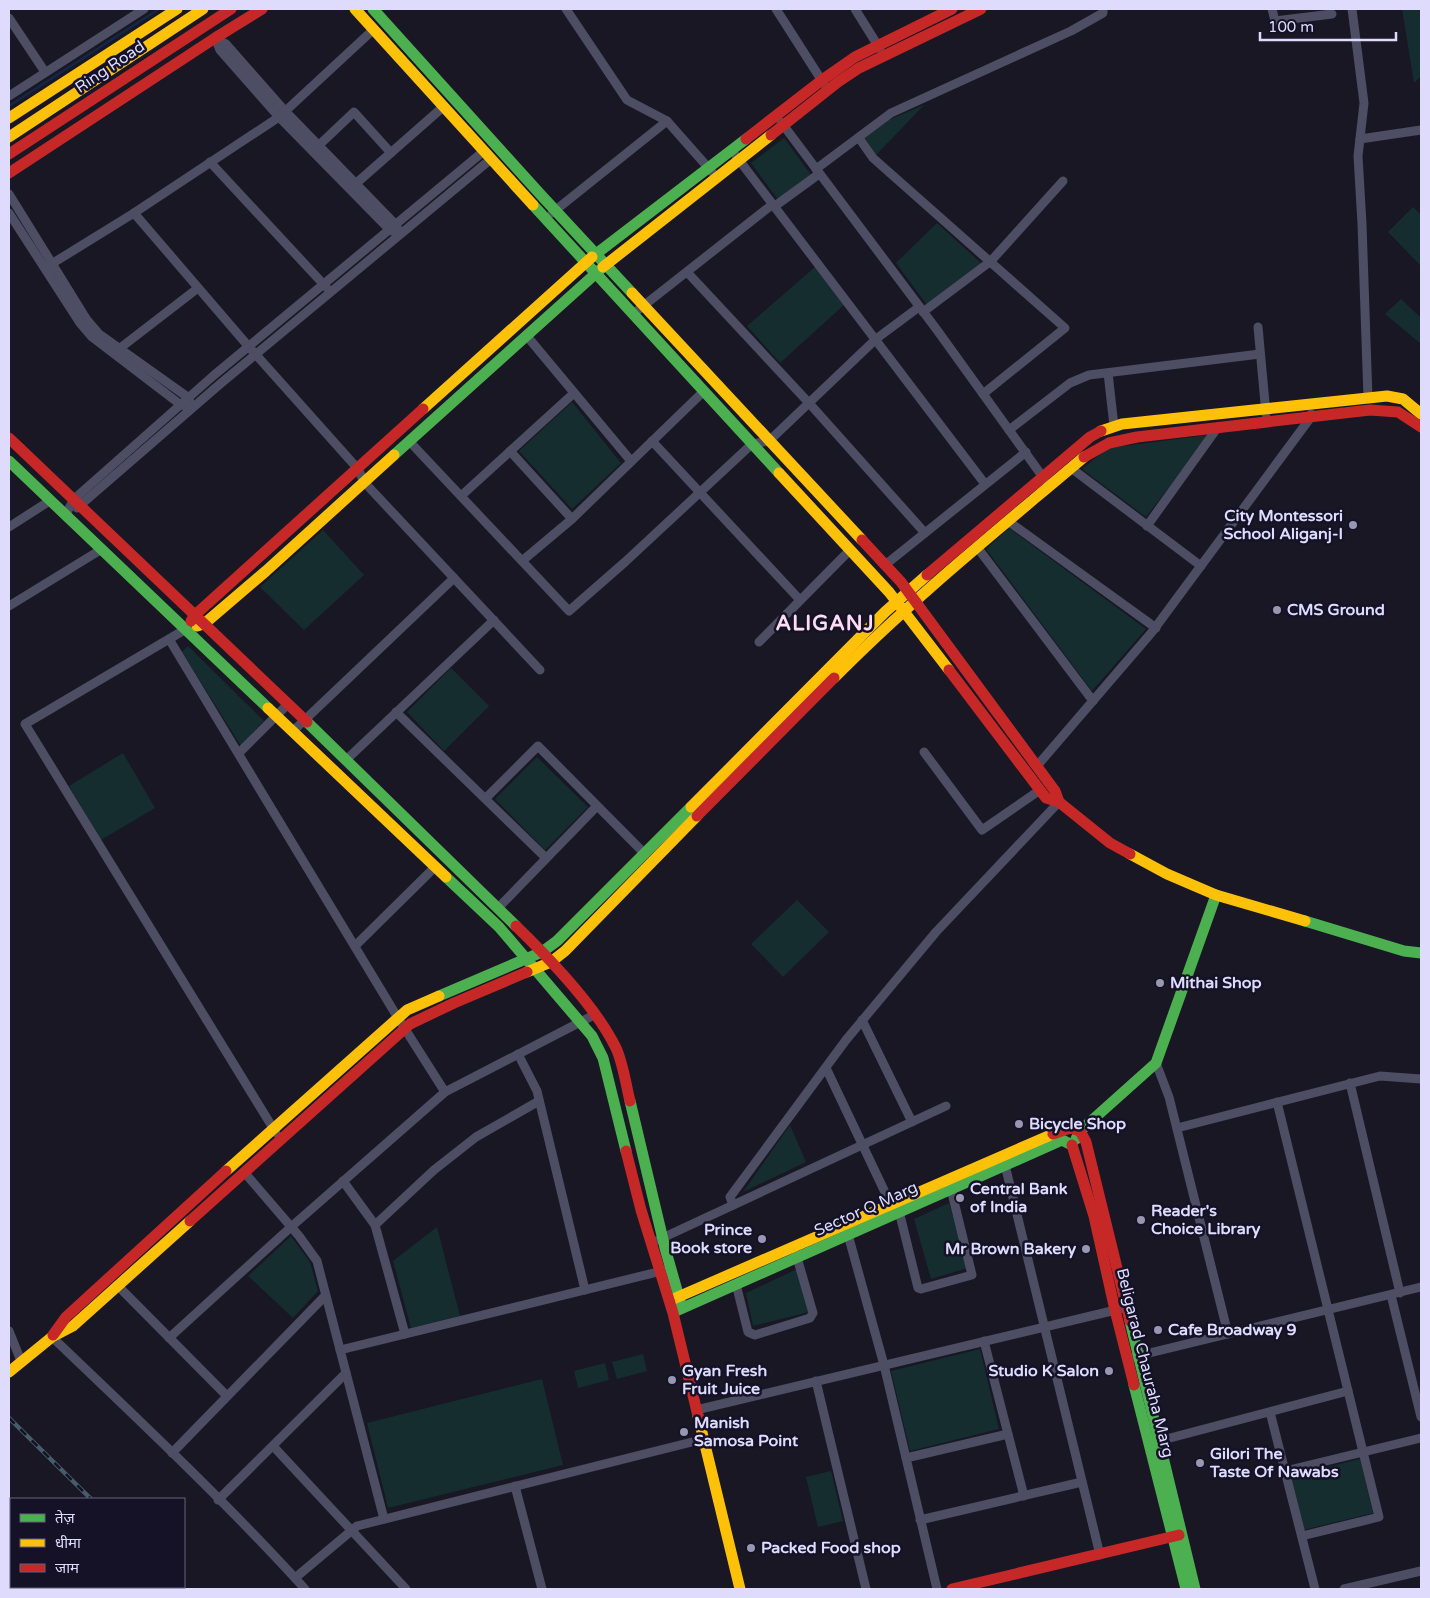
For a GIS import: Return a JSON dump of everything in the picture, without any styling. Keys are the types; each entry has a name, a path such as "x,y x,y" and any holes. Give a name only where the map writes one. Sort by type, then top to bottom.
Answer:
{"main road":[{"path":"9,118 177,9"},
{"name":"Ring Road","path":"9,136 203,9"},
{"name":"Ring Road","path":"9,154 231,9"},
{"path":"9,174 262,9"},
{"path":"355,9 900,606 1046,798 1059,802 1110,843 1167,874 1216,895 1404,951 1421,953"},
{"path":"186,629 204,624 266,571 606,264 881,50 952,9"},
{"path":"186,629 195,616 585,262 822,80 855,57 881,50 981,9"},
{"path":"378,10 555,210 886,565 915,601 1056,791 1059,802"},
{"path":"900,606 915,601 1008,521 1090,437 1107,428 1387,396 1403,400 1421,414"},
{"path":"52,1337 66,1317 407,1010 542,952 557,940 644,853 868,643 900,606 908,592 962,544 1046,481 1070,468 1087,454 1109,443 1137,437 1370,410 1393,410 1405,414 1421,427"},
{"path":"9,438 305,720 527,936 576,991 617,1050 651,1185 662,1238 665,1270"},
{"path":"9,461 498,927 592,1036 604,1058 641,1210 651,1243 665,1270 678,1311 696,1410 740,1589"},
{"path":"9,1372 52,1337 73,1326 410,1024 454,1003 551,962 572,944 766,739"},
{"path":"1072,1145 1080,1131 1156,1063 1216,895"},
{"path":"674,1299 846,1230 1003,1161 1061,1130 1070,1128 1080,1131 1086,1142 1127,1307 1133,1357"},
{"name":"Sector Q Marg","path":"895,1208 951,1189 1003,1161 1062,1140 1072,1145"},
{"name":"Beligarad Chauraha Marg","path":"1072,1145 1094,1216 1115,1310 1133,1357 1177,1536 1186,1589"},
{"path":"678,1311 736,1284 795,1252"},
{"path":"952,1589 1177,1536 1195,1589"}],"street":[{"path":"9,96 144,9"},
{"path":"566,9 627,100 668,121 717,178"},
{"path":"776,9 828,90"},
{"path":"855,9 881,50"},
{"path":"633,314 891,113 1071,31 1103,13 1103,9"},
{"path":"1272,9 1275,21 1332,14"},
{"path":"1352,9 1364,103 1358,156 1368,398"},
{"path":"366,20 378,10"},
{"path":"9,18 45,72"},
{"path":"48,266 134,213 282,114 374,30"},
{"path":"216,38 220,50 400,234"},
{"path":"353,186 444,107"},
{"path":"315,148 354,112 391,153"},
{"path":"776,116 1046,481"},
{"path":"545,218 668,121"},
{"path":"1360,138 1421,130"},
{"path":"859,138 873,158 1065,328 983,394"},
{"path":"731,150 985,484"},
{"path":"66,514 189,398 392,227 487,155"},
{"path":"78,502 400,234 487,155"},
{"path":"210,162 331,292"},
{"path":"409,441 569,611 625,562 752,444 769,441 876,340 991,261 1063,180"},
{"path":"9,194 48,266"},
{"path":"9,213 99,334 116,351 181,405 192,409"},
{"path":"134,213 249,347 358,469 364,482 540,670"},
{"path":"687,272 809,403 925,533"},
{"path":"116,351 198,288"},
{"path":"1258,327 1266,422"},
{"path":"526,335 631,461"},
{"path":"116,351 189,398 192,409"},
{"path":"1009,430 1070,383 1089,375 1260,354"},
{"path":"1108,373 1114,426"},
{"path":"522,561 572,518 704,391"},
{"path":"461,496 574,393"},
{"path":"1037,766 1156,628 1311,417 1310,404"},
{"path":"1147,526 1218,428"},
{"path":"652,441 800,600"},
{"path":"510,451 572,518"},
{"path":"886,565 1026,452"},
{"path":"1070,468 1201,566"},
{"path":"9,527 52,500"},
{"path":"1008,521 1156,628"},
{"path":"977,547 1093,701"},
{"path":"9,606 102,549"},
{"path":"759,642 850,550"},
{"path":"292,732 454,578"},
{"path":"346,760 494,620"},
{"path":"186,629 25,724 274,1128 279,1140"},
{"path":"169,639 398,1018 445,1092"},
{"path":"239,753 288,704"},
{"path":"396,712 546,858"},
{"path":"486,798 538,746 644,853"},
{"path":"924,752 982,830 1040,790"},
{"path":"733,1206 730,1197 862,1020 936,932 1059,802"},
{"path":"498,908 597,806"},
{"path":"355,946 435,867"},
{"path":"169,1338 291,1227 445,1092 594,1015"},
{"path":"862,1020 912,1122"},
{"path":"518,1054 537,1091 585,1290"},
{"path":"1156,1063 1169,1097 1228,1334"},
{"path":"826,1068 862,1145 895,1208 918,1288 921,1289 972,1275 951,1189"},
{"path":"1177,1128 1380,1076 1421,1079"},
{"path":"1350,1083 1421,1417"},
{"path":"375,1225 434,1170 476,1138 539,1100"},
{"path":"1278,1102 1379,1517 1302,1536"},
{"path":"651,1243 946,1106"},
{"path":"1003,1161 1100,1554"},
{"path":"244,1172 291,1227 316,1261 384,1519"},
{"path":"343,1181 375,1225 405,1334"},
{"path":"846,1230 884,1365 937,1589"},
{"path":"736,1284 748,1332 751,1334 755,1335 810,1318 813,1313 795,1252"},
{"path":"340,1350 665,1270"},
{"path":"118,1286 227,1396"},
{"path":"1133,1357 1421,1288"},
{"path":"172,1453 326,1296"},
{"path":"696,1410 1127,1307"},
{"path":"9,1330 21,1361"},
{"path":"52,1337 129,1410 305,1589"},
{"path":"984,1341 1024,1496"},
{"path":"218,1500 346,1373"},
{"path":"1412,1379 1421,1376"},
{"path":"816,1381 866,1589"},
{"path":"1153,1442 1348,1391"},
{"path":"1270,1412 1315,1589"},
{"path":"906,1458 1008,1434"},
{"path":"1285,1472 1421,1438"},
{"path":"295,1578 358,1526 704,1439"},
{"path":"273,1446 406,1589"},
{"path":"920,1520 1082,1482"},
{"path":"515,1486 542,1589"},
{"path":"1344,1589 1421,1571"}],"green space":[{"path":"1402,9 1421,9 1421,76 1414,83"},
{"path":"924,105 876,155 865,138 889,120"},
{"path":"784,138 812,176 779,201 751,163"},
{"path":"1413,207 1421,215 1421,266 1388,232"},
{"path":"937,223 981,263 927,305 896,263"},
{"path":"816,266 844,305 780,363 747,326"},
{"path":"1401,299 1421,318 1421,344 1385,314"},
{"path":"572,402 621,463 572,509 519,451"},
{"path":"1209,435 1146,517 1082,469 1108,448"},
{"path":"1009,528 1146,629 1092,691 986,549"},
{"path":"323,530 364,575 304,630 260,587"},
{"path":"188,646 264,721 241,746 182,652"},
{"path":"451,668 489,706 444,751 407,712"},
{"path":"123,753 155,808 101,840 69,786"},
{"path":"537,757 588,807 545,850 495,799"},
{"path":"797,900 829,932 783,977 751,944"},
{"path":"790,1125 806,1162 743,1192"},
{"path":"949,1203 968,1268 931,1279 914,1219"},
{"path":"437,1227 460,1316 411,1328 393,1261"},
{"path":"291,1236 310,1262 318,1291 293,1318 248,1276"},
{"path":"797,1269 809,1312 753,1326 746,1293"},
{"path":"980,1349 999,1429 910,1451 891,1371"},
{"path":"643,1354 647,1371 617,1379 612,1362"},
{"path":"605,1363 609,1380 578,1388 574,1371"},
{"path":"542,1379 563,1465 388,1508 367,1423"},
{"path":"1360,1459 1373,1513 1303,1530 1290,1476"},
{"path":"831,1471 843,1521 818,1527 806,1477"}],"waterway":[{"path":"9,106 159,9"}],"railway":[{"path":"9,1418 90,1498"}],"traffic: fast":[{"path":"373,9 632,293"},
{"path":"592,257 746,139"},
{"path":"533,205 779,473"},
{"path":"394,455 603,267"},
{"path":"9,461 268,708"},
{"path":"307,722 516,926"},
{"path":"439,996 542,952 557,941 691,807"},
{"path":"446,877 499,927 592,1036 603,1058 626,1151"},
{"path":"1076,1139 1080,1131 1156,1063 1216,895"},
{"path":"1305,921 1404,951 1421,953"},
{"path":"630,1101 665,1248 682,1308"},
{"path":"676,1311 1062,1140 1072,1145"},
{"path":"1130,1321 1195,1589"},
{"path":"1134,1385 1186,1589"}],"traffic: slow":[{"path":"9,118 177,9"},
{"path":"9,137 203,9"},
{"path":"355,9 533,205"},
{"path":"603,267 771,135"},
{"path":"423,409 592,257"},
{"path":"632,293 862,540"},
{"path":"1101,431 1122,424 1387,396 1403,399 1421,414"},
{"path":"197,626 204,624 266,571 394,455"},
{"path":"834,678 925,592 1084,457"},
{"path":"779,473 889,592 949,670"},
{"path":"691,807 885,612 927,575"},
{"path":"268,708 446,877"},
{"path":"527,972 551,962 565,951 697,816"},
{"path":"1130,854 1167,874 1216,895 1305,921"},
{"path":"226,1171 407,1010 439,996"},
{"path":"671,1300 1053,1134"},
{"path":"9,1372 52,1337 73,1326 190,1221"},
{"path":"698,1416 740,1589"}],"traffic: jam":[{"path":"9,154 231,9"},
{"path":"9,173 262,9"},
{"path":"746,139 855,57 952,9"},
{"path":"771,135 838,82 859,68 981,9"},
{"path":"191,621 195,615 423,409"},
{"path":"1084,457 1109,443 1137,437 1370,410 1398,412 1421,427"},
{"path":"927,575 1090,437 1101,431"},
{"path":"9,438 307,722"},
{"path":"862,540 901,582 1055,791 1059,802"},
{"path":"949,670 1046,798 1059,802 1110,843 1130,854"},
{"path":"697,816 834,678"},
{"path":"516,926 571,984 597,1016 621,1060 630,1101"},
{"path":"190,1221 410,1024 527,972"},
{"path":"1053,1134 1070,1128 1080,1131 1086,1142 1130,1321"},
{"path":"1072,1145 1094,1216 1134,1385"},
{"path":"626,1151 641,1210 673,1313 698,1416"},
{"path":"53,1335 66,1317 226,1171"},
{"path":"952,1589 1179,1535"}],"place":[{"name":"City Montessori School Aliganj-I","path":"1353,525"},
{"name":"CMS Ground","path":"1277,610"},
{"name":"Mithai Shop","path":"1160,983"},
{"name":"Bicycle Shop","path":"1019,1124"},
{"name":"Central Bank of India","path":"960,1198"},
{"name":"Reader's Choice Library","path":"1141,1220"},
{"name":"Prince Book store","path":"762,1239"},
{"name":"Mr Brown Bakery","path":"1086,1249"},
{"name":"Cafe Broadway 9","path":"1158,1330"},
{"name":"Studio K Salon","path":"1109,1371"},
{"name":"Gyan Fresh Fruit Juice","path":"672,1380"},
{"name":"Manish Samosa Point","path":"684,1432"},
{"name":"Gilori The Taste Of Nawabs","path":"1200,1463"},
{"name":"Packed Food shop","path":"751,1548"}],"district":[{"name":"ALIGANJ","path":"825,623"}]}
